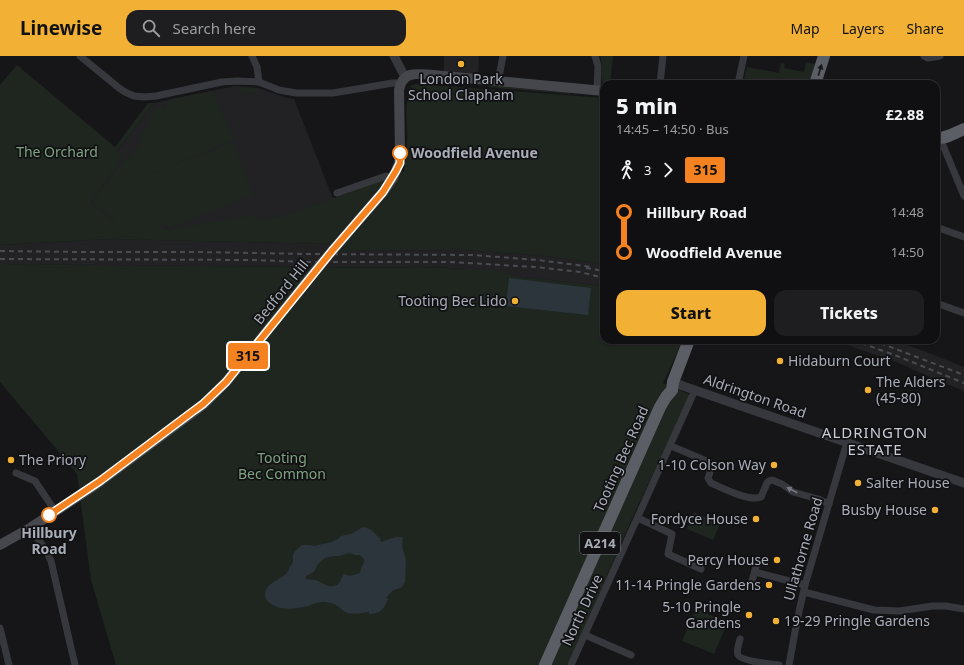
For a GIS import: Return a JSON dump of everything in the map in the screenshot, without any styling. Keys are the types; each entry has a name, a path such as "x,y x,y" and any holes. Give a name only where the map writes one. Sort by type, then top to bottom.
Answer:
{"highway":[{"path":"816,80 824,56"},
{"path":"940,137 964,129"},
{"name":"Tooting Bec Road","path":"545,665 666,397 672,390 673,382 687,344"}],"main road":[{"path":"403,80 413,74 600,91"},
{"name":"Bedford Hill","path":"1,543 30,528 100,481 203,404 226,382 320,265 383,192 393,178 400,163 399,90 403,80"}],"street":[{"path":"80,56 125,92 134,96 144,97 237,80 258,82 280,90 296,93 333,93 394,83 403,80 394,56"},
{"path":"252,56 257,67 258,82"},
{"path":"498,82 503,56"},
{"path":"595,56 598,66 600,91"},
{"path":"660,80 663,56"},
{"path":"739,80 744,56"},
{"path":"924,56 928,58 940,56"},
{"path":"940,142 964,196"},
{"path":"337,193 386,176 393,178"},
{"path":"940,228 964,237"},
{"path":"940,304 964,313"},
{"name":"Aldrington Road","path":"673,382 964,483"},
{"name":"North Drive","path":"571,665 695,390"},
{"name":"Ullathorne Road","path":"789,665 796,620 804,588 847,442"},
{"path":"671,446 709,462 711,465 708,478 710,483 737,494 758,499 761,498 767,483 772,480 782,484 793,492 818,499 828,504"},
{"path":"16,473 35,480 55,511"},
{"path":"638,518 672,534 668,554 702,569"},
{"path":"30,528 46,550 51,561 75,665"},
{"path":"751,585 758,559"},
{"path":"755,572 857,606 874,610 899,611 933,606 946,606 964,609"},
{"path":"0,628 9,665"},
{"path":"585,635 631,655"},
{"path":"740,639 738,652 740,658 779,665"}],"shaded area":[{"name":"London Park School Clapham","path":"444,56 479,56 478,75 444,72"},
{"path":"235,86 258,88 294,99 333,199 267,221 187,233 69,214 154,103"},
{"path":"109,239 329,244 339,251 464,250 545,256 600,263 600,286 514,276 482,270 432,267 0,264 0,245"},
{"path":"509,278 591,288 588,315 506,306"},
{"path":"844,344 905,344 929,353 964,367 964,391 934,379 899,363"},
{"path":"363,527 372,530 382,542 393,538 403,538 402,546 406,560 405,582 402,587 392,591 386,598 388,599 385,606 379,612 373,614 369,614 369,612 357,614 350,613 345,612 335,605 323,602 288,609 274,606 266,600 265,595 268,587 287,573 293,562 294,552 302,545 314,546 331,542 341,536 351,534","holes":["349,553 360,555 364,559 360,573 350,576 344,574 337,585 329,586 316,580 305,579 306,576 314,572 318,564 325,558"]}],"green space":[{"path":"600,56 613,56 610,80 602,80 602,65"},
{"path":"806,62 815,64 810,80 744,80 747,67 779,73 781,63 785,64 784,68 804,72"},
{"name":"The Orchard","path":"17,65 115,147 148,103 154,103 117,151 123,157 90,202 113,221 115,220 92,202 118,167 130,157 142,141 142,133 150,123 151,113 158,108 165,109 167,102 171,99 212,91 234,140 146,175 149,181 147,175 233,142 253,195 168,228 166,224 154,223 167,230 255,215 262,221 333,198 404,171 407,146 407,106 409,92 412,85 416,84 600,98 600,263 545,256 464,250 339,251 329,244 109,239 0,245 0,85"},
{"path":"489,85 570,93 570,94 488,87"},
{"path":"233,86 257,89 257,92 244,92"},
{"name":"Tooting Bec Common","path":"0,264 441,268 487,270 514,276 600,286 600,344 681,344 663,383 691,395 634,514 568,665 116,665 91,580 77,474 0,382"},
{"path":"694,512 720,524 713,540 687,529"},
{"path":"696,609 728,622 714,654 682,641"}],"railway":[{"path":"0,251 473,255 538,260 592,267"},
{"path":"0,259 450,262 536,267 580,272 600,277"},
{"path":"586,268 600,270"},
{"path":"864,344 964,383"},
{"path":"883,344 964,375"}],"bus line":[{"name":"315","path":"49,515 100,481 203,404 226,382 332,251 383,192 393,178 400,163 400,153"}],"place":[{"name":"London Park School Clapham","path":"461,64"},
{"name":"Woodfield Avenue","path":"400,153"},
{"name":"Tooting Bec Lido","path":"515,301"},
{"name":"Hidaburn Court","path":"780,361"},
{"name":"The Alders (45-80)","path":"868,390"},
{"name":"The Priory","path":"11,460"},
{"name":"1-10 Colson Way","path":"774,465"},
{"name":"Salter House","path":"858,483"},
{"name":"Busby House","path":"935,510"},
{"name":"Hillbury Road","path":"49,515"},
{"name":"Fordyce House","path":"756,519"},
{"name":"Percy House","path":"777,560"},
{"name":"11-14 Pringle Gardens","path":"769,585"},
{"name":"5-10 Pringle Gardens","path":"749,615"},
{"name":"19-29 Pringle Gardens","path":"776,621"}],"district":[{"name":"ALDRINGTON ESTATE","path":"875,442"}]}
